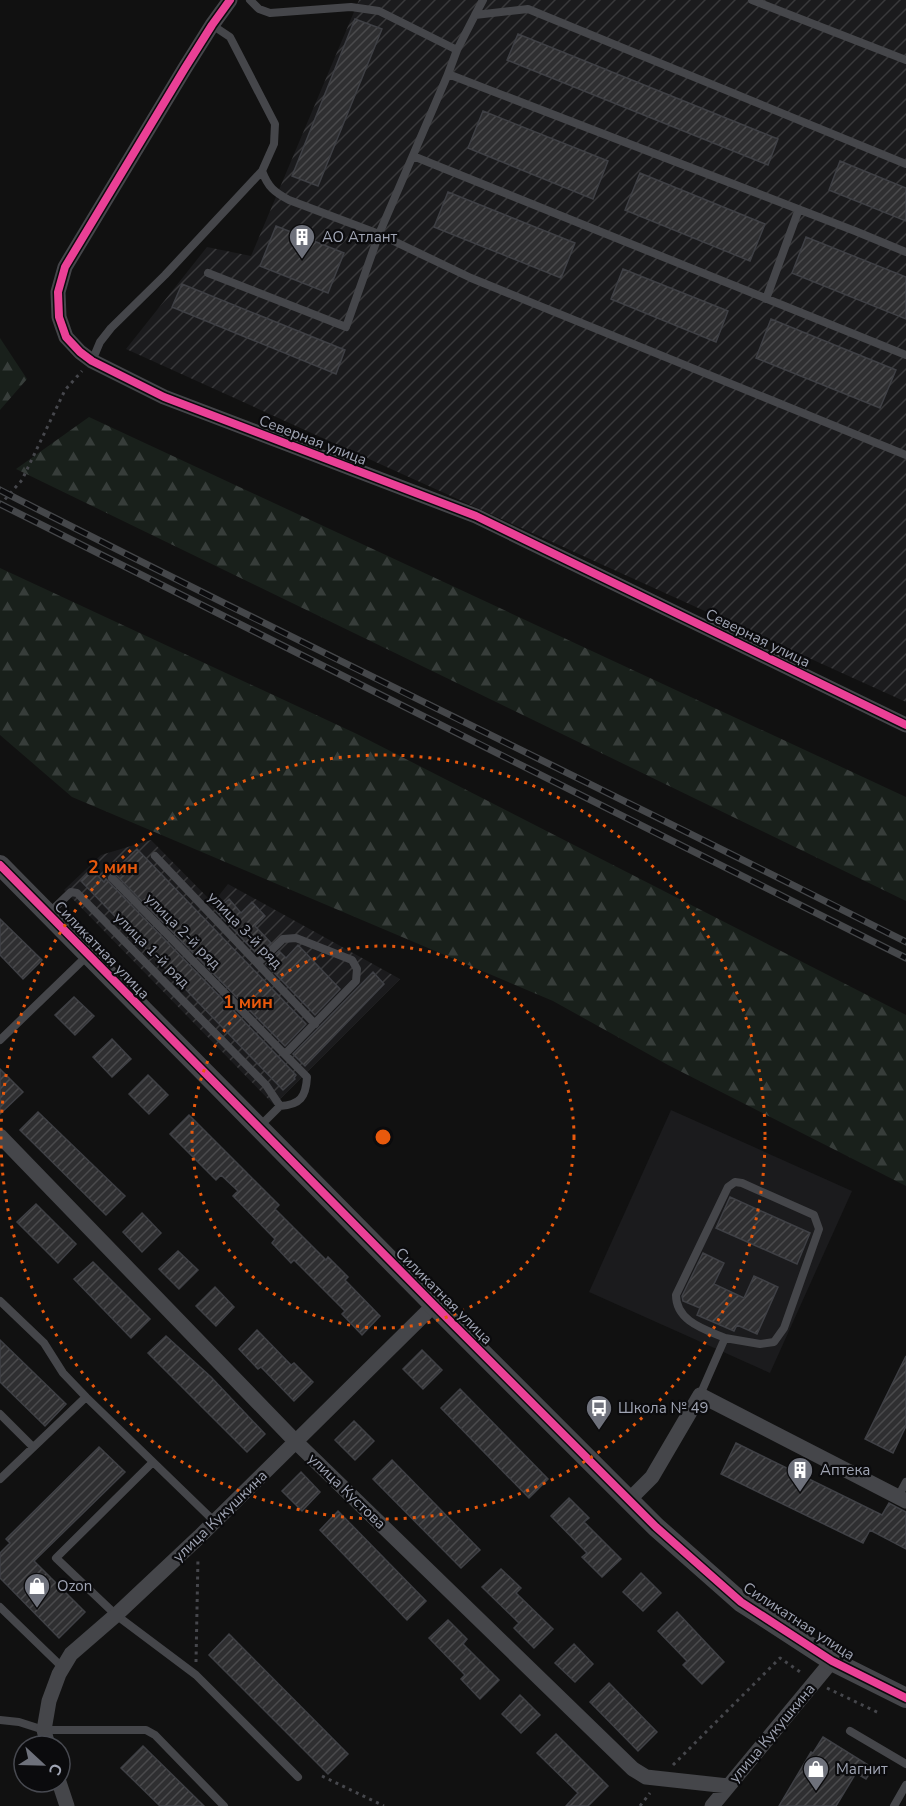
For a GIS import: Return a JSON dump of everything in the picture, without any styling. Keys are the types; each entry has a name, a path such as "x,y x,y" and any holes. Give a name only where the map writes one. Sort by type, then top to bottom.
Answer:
{"street":[{"name":"Северная улица","path":"230,0 212,25 66,267 58,292 59,317 66,337 80,352 92,361 164,397 476,516 906,724"},
{"name":"Силикатная улица","path":"0,865 258,1128 656,1527 741,1602 832,1661 906,1698"},
{"name":"улица Кустова","path":"0,1136 296,1442 633,1769 646,1777 728,1786"},
{"name":"улица Кукушкина","path":"45,1734 50,1701 59,1674 71,1654 199,1538 434,1305"},
{"path":"629,1500 652,1477 700,1395 902,1499"},
{"name":"улица Кукушкина","path":"712,1806 832,1661"}],"lane":[{"path":"208,273 346,327 380,234 458,50 483,0"},
{"path":"752,0 906,60"},
{"path":"253,1 259,9 270,13 351,7 379,11 458,50"},
{"path":"475,15 528,9 906,164"},
{"path":"92,361 100,342 111,328 165,275 262,171 274,144 275,124 230,37 212,25"},
{"path":"448,74 906,252"},
{"path":"413,156 906,355"},
{"path":"262,171 267,184 279,195 289,200 380,234 471,278 906,455"},
{"path":"766,299 800,209"},
{"name":"улица 3-й ряд","path":"155,856 315,1024"},
{"name":"улица 2-й ряд","path":"112,878 307,1077 306,1089 301,1098 293,1106 280,1106"},
{"name":"улица 1-й ряд","path":"48,914 71,892 77,892 266,1085 280,1106"},
{"path":"258,963 283,939 296,938 352,960 357,969 356,981 285,1054"},
{"path":"0,1040 88,954"},
{"path":"258,1128 280,1106"},
{"path":"735,1182 814,1215 819,1229 784,1328 774,1342 759,1344 725,1338 691,1323 676,1304 676,1295 728,1187 735,1182"},
{"path":"0,1301 44,1343 63,1373 86,1397 214,1522"},
{"path":"700,1395 725,1338"},
{"path":"0,1479 86,1397"},
{"path":"0,1414 33,1447"},
{"path":"153,1462 56,1558 116,1615 196,1675 298,1777"},
{"path":"902,1499 906,1482"},
{"path":"0,1607 63,1668"},
{"path":"0,1720 19,1722 44,1730 146,1730 155,1735 225,1806"},
{"path":"850,1731 906,1764"},
{"path":"894,1806 906,1785"}],"path":[{"path":"0,505 22,480 65,390 92,361"},
{"path":"196,1675 199,1538"},
{"path":"640,1806 660,1779 780,1658 815,1682 879,1713"},
{"path":"322,1776 384,1806"}],"shaded area":[{"path":"359,0 906,0 906,702 126,349 207,247 251,256"},
{"path":"151,840 213,903 228,884 400,979 274,1105 64,890 101,855"},
{"path":"671,1110 852,1191 770,1373 589,1292"}],"green space":[{"path":"0,338 27,379 0,410"},
{"path":"89,417 906,797 906,901 16,469"},
{"path":"0,568 357,734 906,1015 906,1186 668,1065 553,1001 72,797 0,735"}],"building":[{"path":"355,19 382,29 318,186 292,176"},
{"path":"518,34 778,139 768,165 507,60"},
{"path":"483,111 608,161 593,199 468,148"},
{"path":"840,161 906,188 906,221 829,190"},
{"path":"640,173 765,224 750,261 625,210"},
{"path":"448,192 575,243 561,278 434,227"},
{"name":"АО Атлант","path":"276,226 344,253 328,293 260,266"},
{"path":"806,237 906,277 906,319 792,273"},
{"path":"623,269 728,311 716,342 611,299"},
{"path":"182,284 345,350 336,374 172,307"},
{"path":"771,319 896,370 880,408 756,358"},
{"path":"137,849 306,1024 285,1046 113,872"},
{"path":"92,870 104,882 106,879 296,1075 295,1079 283,1090 81,881"},
{"path":"229,899 241,913 252,902 265,916 255,926 271,943 258,955 216,911"},
{"path":"0,919 42,960 23,979 0,955"},
{"path":"298,945 340,989 315,1015 266,964 279,951 286,958"},
{"path":"373,972 384,984 305,1066 293,1054"},
{"path":"74,997 94,1016 75,1035 55,1015"},
{"path":"112,1039 131,1059 112,1077 93,1057"},
{"path":"0,1069 23,1092 0,1114"},
{"path":"148,1075 168,1095 149,1114 129,1094"},
{"path":"38,1112 125,1196 106,1215 20,1130"},
{"path":"189,1115 279,1205 275,1209 326,1260 328,1257 348,1277 345,1280 380,1316 362,1335 342,1314 345,1311 294,1260 291,1263 272,1243 275,1239 233,1196 238,1191 221,1175 216,1180 170,1134"},
{"path":"730,1197 810,1233 797,1264 716,1228"},
{"path":"36,1204 76,1244 58,1263 17,1222"},
{"path":"142,1213 161,1233 142,1252 123,1232"},
{"path":"178,1251 198,1270 179,1289 159,1269"},
{"path":"703,1253 724,1263 714,1284 744,1298 754,1276 778,1287 757,1334 737,1325 734,1331 697,1315 700,1308 683,1301 682,1296"},
{"path":"93,1262 150,1319 131,1338 74,1279"},
{"path":"215,1287 234,1307 216,1326 196,1306"},
{"path":"257,1330 291,1365 294,1363 313,1382 294,1401 261,1367 258,1369 239,1349"},
{"path":"166,1336 211,1377 265,1434 247,1452 148,1353"},
{"path":"0,1340 66,1404 45,1426 0,1382"},
{"path":"422,1350 442,1370 423,1389 403,1369"},
{"path":"906,1356 906,1426 893,1453 865,1439"},
{"path":"460,1389 548,1479 529,1498 441,1408"},
{"path":"354,1421 374,1441 355,1460 335,1440"},
{"name":"Аптека","path":"736,1443 882,1515 889,1503 906,1512 906,1549 870,1530 863,1543 721,1474"},
{"path":"99,1447 125,1472 34,1561 85,1612 59,1638 0,1578 0,1553 10,1543 6,1539"},
{"path":"392,1460 480,1550 461,1568 373,1479"},
{"path":"301,1472 320,1492 302,1511 282,1491"},
{"path":"569,1498 589,1518 584,1522 621,1559 602,1577 582,1557 587,1553 551,1516"},
{"path":"338,1511 426,1601 407,1620 320,1530"},
{"path":"501,1569 521,1588 516,1593 553,1629 534,1648 514,1628 519,1623 482,1587"},
{"path":"641,1573 661,1593 643,1611 623,1592"},
{"path":"677,1612 724,1662 702,1684 683,1665 687,1661 658,1631"},
{"path":"448,1620 467,1639 463,1644 499,1680 480,1699 461,1679 465,1675 429,1638"},
{"path":"229,1634 348,1754 328,1774 209,1655"},
{"path":"574,1644 593,1664 575,1682 555,1663"},
{"path":"609,1683 657,1732 638,1751 590,1702"},
{"path":"520,1695 540,1715 521,1733 502,1714"},
{"path":"556,1734 608,1786 588,1806 566,1806 578,1793 537,1753"},
{"name":"Магнит","path":"823,1737 873,1768 866,1779 856,1773 836,1806 779,1806 811,1752 813,1753"},
{"path":"143,1746 204,1806 160,1806 121,1768"}],"railway":[{"path":"0,490 906,942"},
{"path":"0,504 906,958"}],"cycle path":[{"path":"230,0 185,68 65,267 58,292 59,317 66,337 92,361 164,397 476,516 906,725"},
{"path":"0,865 656,1527 741,1602 832,1661 906,1698"}],"place":[{"name":"АО Атлант","path":"302,260"},
{"name":"Школа № 49","path":"599,1431"},
{"name":"Аптека","path":"800,1493"},
{"name":"Ozon","path":"37,1609"},
{"name":"Магнит","path":"816,1792"}]}
